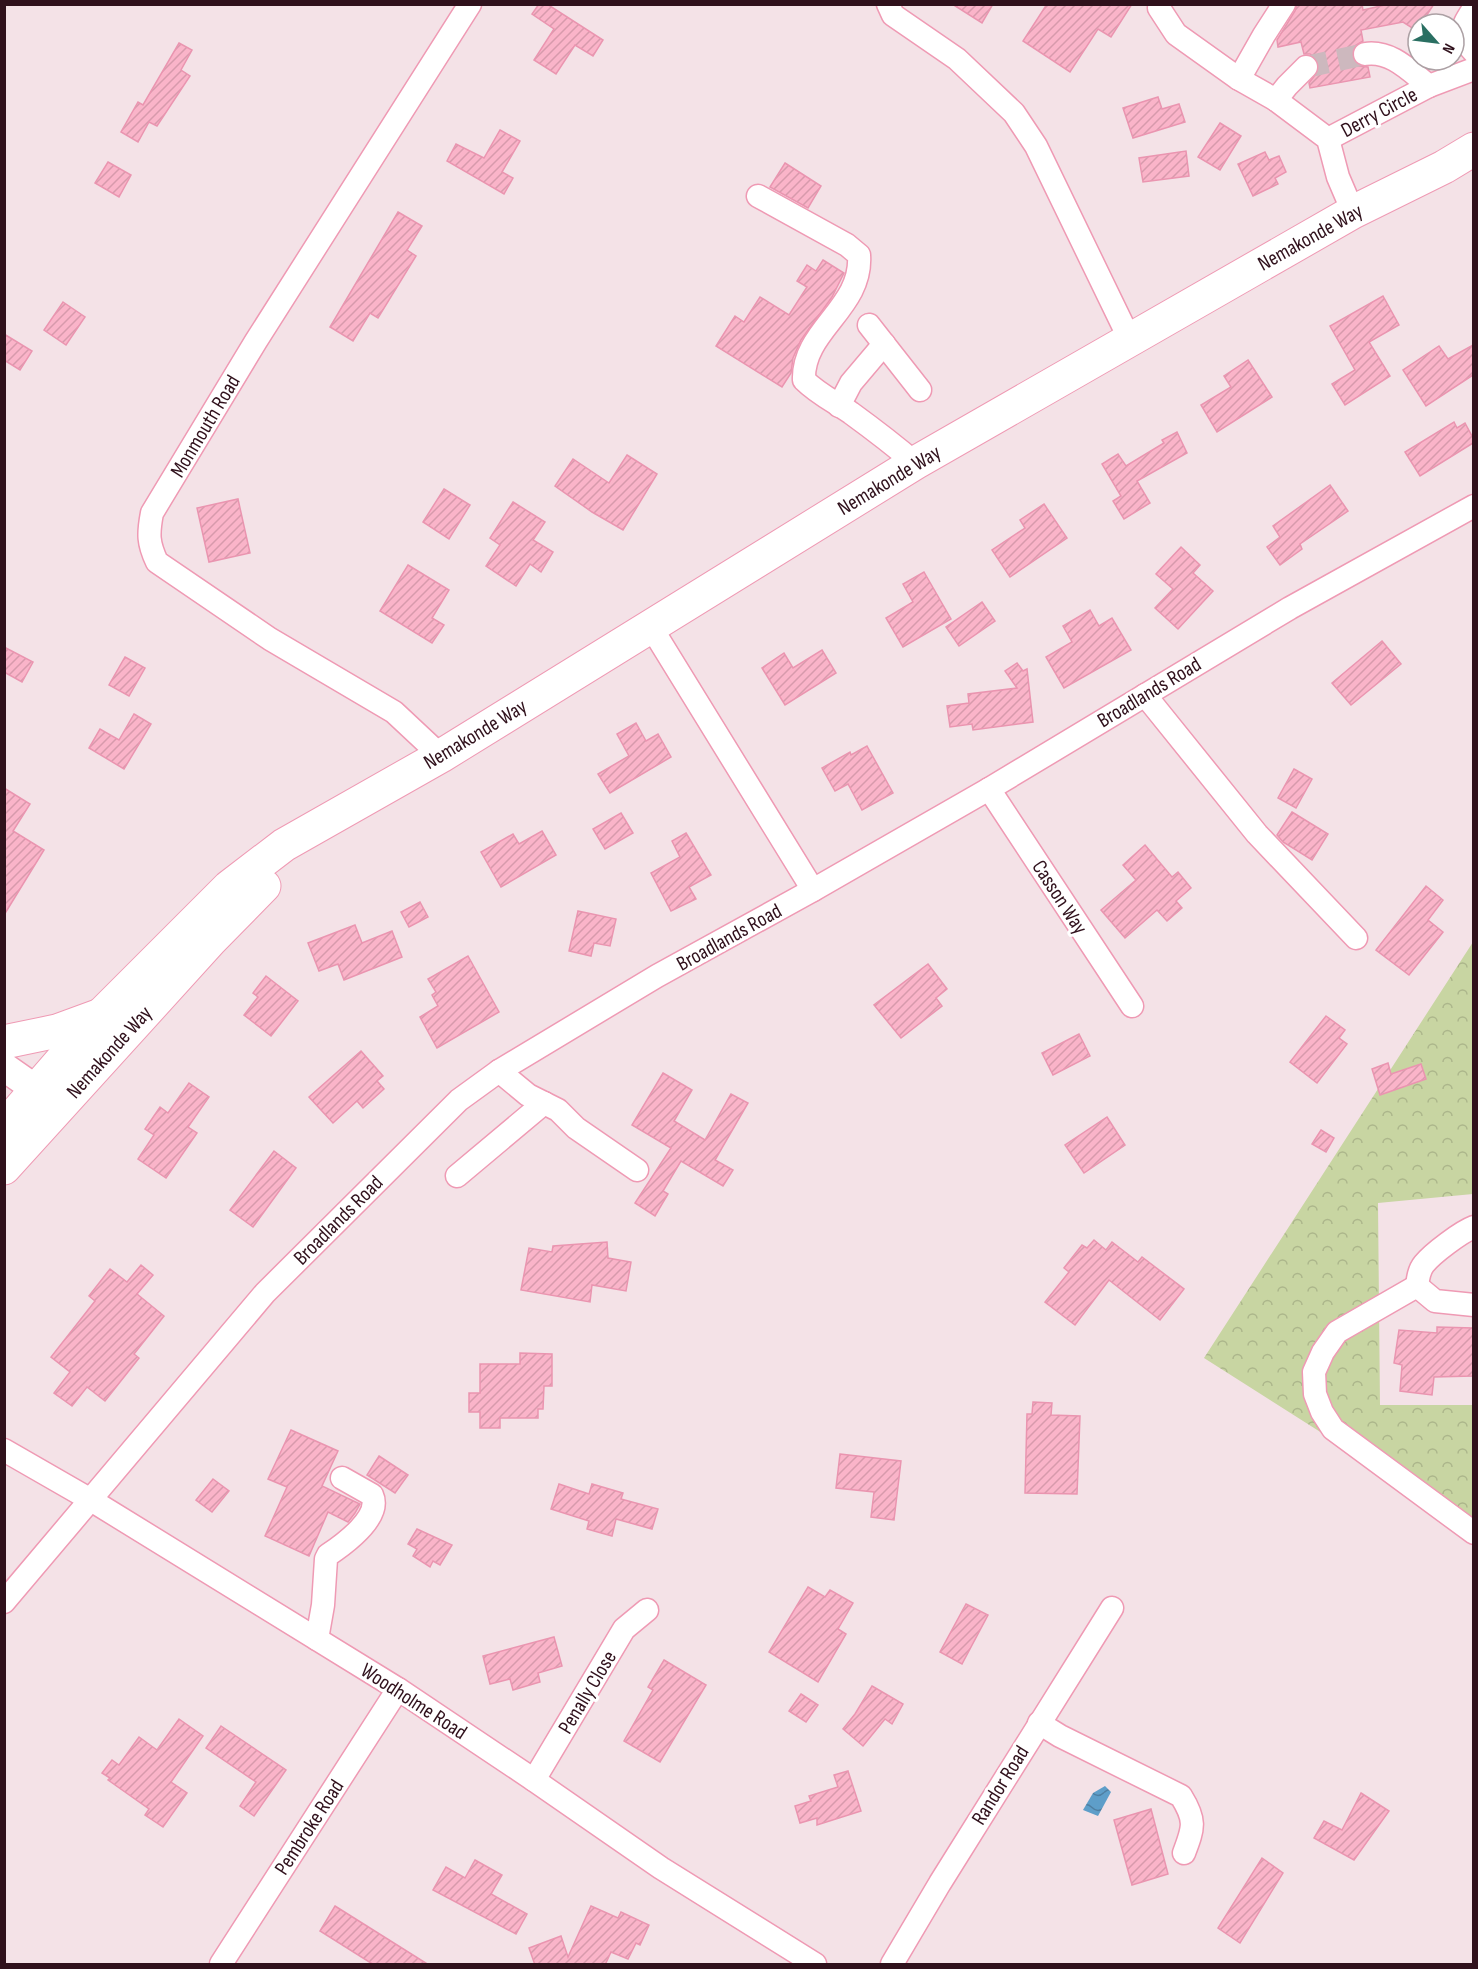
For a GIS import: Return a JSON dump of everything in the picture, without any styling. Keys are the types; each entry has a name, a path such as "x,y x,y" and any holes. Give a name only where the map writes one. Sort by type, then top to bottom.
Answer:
{"highway":[{"name":"Nemakonde Way","path":"4,1168 101,1015 229,887 284,845 441,756 915,463 1353,212 1459,164 1473,149"},
{"name":"Nemakonde Way","path":"4,1127 47,1098 236,912 344,811"},
{"path":"4,1042 57,1031 101,1015"}],"main road":[{"path":"4,1067 47,1098"}],"street":[{"name":"Monmouth Road","path":"441,756 394,712 270,639 158,562 149,542 149,529 152,513 256,340 470,4"},
{"path":"888,4 893,15 957,59 1014,113 1036,146 1130,340"},
{"name":"Derry Circle","path":"1160,4 1159,8 1176,34 1239,79 1276,100 1328,139 1338,177 1353,212"},
{"path":"1239,79 1284,4"},
{"path":"1473,8 1462,34 1465,43 1473,52"},
{"name":"Derry Circle","path":"1365,54 1377,52 1394,59 1429,86"},
{"path":"1276,100 1306,67"},
{"name":"Derry Circle","path":"1328,139 1429,86 1473,69"},
{"path":"758,196 848,245 859,255 860,268 857,281 848,300 815,342 804,368 804,380 811,388 891,442 915,463"},
{"path":"869,325 920,390"},
{"path":"839,406 851,383 884,344"},
{"name":"Broadlands Road","path":"4,1602 265,1293 459,1100 499,1071 657,976 989,789 1309,598 1473,506"},
{"path":"651,627 813,890"},
{"path":"1145,695 1257,834 1356,938"},
{"name":"Casson Way","path":"989,789 1132,1006"},
{"path":"499,1071 528,1095 558,1110 576,1128 637,1170"},
{"path":"457,1176 544,1103"},
{"path":"1418,1286 1419,1275 1425,1263 1473,1227"},
{"path":"1418,1286 1435,1301 1473,1305"},
{"path":"1418,1286 1337,1332 1323,1352 1314,1372 1315,1394 1333,1430 1473,1533"},
{"name":"Woodholme Road","path":"4,1450 91,1500 398,1689 661,1868 815,1965"},
{"path":"317,1639 323,1605 326,1559 328,1555 352,1538 364,1524 374,1505 372,1495 342,1478"},
{"name":"Randor Road","path":"892,1965 940,1883 1112,1608"},
{"name":"Penally Close","path":"534,1780 624,1629 647,1610"},
{"name":"Pembroke Road","path":"221,1965 398,1689"},
{"path":"1039,1723 1060,1736 1181,1796 1192,1812 1192,1831 1184,1853"}],"green space":[{"path":"1473,942 1473,1194 1378,1203 1380,1405 1473,1405 1473,1529 1204,1358"}],"water":[{"path":"1105,1786 1111,1792 1098,1816 1083,1810 1093,1793"}],"building":[{"path":"539,4 547,4 603,40 593,56 575,45 556,74 534,60 554,29 532,14"},
{"path":"952,4 993,4 982,23"},
{"path":"1047,4 1132,4 1111,37 1098,29 1070,72 1023,41"},
{"path":"1297,4 1362,4 1363,10 1389,4 1434,4 1429,12 1406,12 1406,24 1403,22 1361,30 1363,41 1353,47 1353,61 1358,66 1368,67 1370,77 1310,88 1309,83 1319,70 1316,58 1310,54 1304,54 1301,42 1278,47 1277,40"},
{"path":"179,43 192,50 181,70 190,76 157,126 149,122 138,142 121,132 138,102 143,105"},
{"path":"1158,97 1162,109 1179,104 1185,122 1133,138 1123,108"},
{"path":"1220,123 1241,136 1220,170 1198,157"},
{"path":"500,130 520,141 502,172 513,178 504,194 447,161 456,144 484,158"},
{"path":"1186,151 1189,176 1143,182 1139,158"},
{"path":"1265,152 1269,160 1279,156 1286,172 1275,178 1278,184 1253,196 1238,164"},
{"path":"108,162 131,175 119,197 95,183"},
{"path":"785,163 821,186 808,208 770,187"},
{"path":"398,212 422,226 407,250 416,256 378,318 370,313 353,341 330,327"},
{"path":"823,260 844,273 832,297 801,340 793,358 791,373 782,387 716,346 735,316 744,322 760,297 789,315 807,287 797,281 807,265 816,271"},
{"path":"1383,296 1399,325 1369,342 1390,376 1345,405 1332,384 1355,370 1330,326"},
{"path":"63,302 85,317 66,345 44,330"},
{"path":"4,334 32,351 20,370 4,360"},
{"path":"1473,345 1473,375 1426,406 1403,370 1439,346 1448,359"},
{"path":"1248,360 1272,397 1217,432 1201,405 1231,387 1224,376"},
{"path":"1454,422 1457,428 1465,423 1473,438 1473,443 1420,476 1405,452"},
{"path":"1177,432 1187,453 1137,481 1150,503 1124,519 1113,501 1121,496 1102,464 1118,454 1126,466 1164,443 1162,440"},
{"path":"627,455 657,474 623,530 555,486 573,459 609,483"},
{"path":"1330,485 1348,511 1300,544 1302,549 1280,565 1267,547 1280,537 1273,526"},
{"path":"444,489 470,505 449,539 423,522"},
{"path":"238,499 250,553 209,562 197,508"},
{"path":"513,502 545,522 533,540 553,552 541,572 530,564 516,586 486,566 500,545 490,538"},
{"path":"1044,504 1067,538 1010,577 992,550 1025,528 1020,520"},
{"path":"1181,547 1200,565 1193,573 1213,591 1178,629 1155,608 1173,589 1156,574"},
{"path":"408,565 449,590 432,618 444,625 432,643 380,611"},
{"path":"924,572 951,619 903,647 886,618 913,602 903,584"},
{"path":"982,602 995,621 959,646 946,627"},
{"path":"1090,610 1099,626 1112,618 1131,650 1064,688 1046,657 1072,642 1063,626"},
{"path":"1382,641 1401,664 1351,705 1332,683"},
{"path":"4,647 33,662 22,682 4,672"},
{"path":"822,650 836,673 785,705 762,668 784,653 793,668"},
{"path":"125,657 145,668 129,696 109,685"},
{"path":"1017,663 1023,671 1027,669 1033,722 973,730 972,724 950,727 947,706 969,703 968,694 1017,688 1005,671"},
{"path":"134,714 151,724 124,769 89,748 100,729 119,740"},
{"path":"636,723 646,741 658,734 671,757 610,793 598,774 629,756 617,734"},
{"path":"867,746 893,793 862,810 848,784 835,791 822,768 850,752 851,755"},
{"path":"1294,769 1312,779 1296,808 1278,798"},
{"path":"4,788 30,804 13,831 44,850 4,915"},
{"path":"1292,812 1328,834 1312,860 1283,842 1277,835"},
{"path":"621,813 633,833 605,849 593,829"},
{"path":"542,831 556,855 501,887 481,852 513,834 519,844"},
{"path":"686,833 711,875 689,887 696,899 671,911 651,873 680,857 672,841"},
{"path":"1145,845 1172,877 1178,872 1191,888 1176,901 1182,908 1167,921 1157,910 1125,938 1101,910 1136,880 1123,865"},
{"path":"1426,886 1443,900 1428,920 1443,932 1409,975 1376,950"},
{"path":"420,902 428,917 409,927 401,912"},
{"path":"578,911 616,919 610,946 594,943 591,956 569,951"},
{"path":"355,925 362,943 392,931 402,957 344,980 338,964 319,971 308,943"},
{"path":"468,956 499,1012 437,1048 420,1017 438,1006 432,995 436,992 428,979"},
{"path":"928,964 947,989 936,998 942,1006 901,1038 874,1005"},
{"path":"266,976 298,1001 271,1036 244,1015 258,997 253,993"},
{"path":"1326,1016 1345,1030 1339,1038 1347,1044 1317,1083 1290,1062"},
{"path":"1079,1034 1090,1056 1053,1075 1042,1053"},
{"path":"361,1051 383,1076 377,1081 384,1089 363,1108 357,1101 333,1123 309,1097"},
{"path":"1388,1063 1391,1074 1421,1064 1426,1079 1380,1095 1372,1069"},
{"path":"663,1073 692,1090 674,1121 705,1140 731,1094 748,1103 715,1160 733,1170 723,1186 681,1161 663,1191 668,1194 655,1216 635,1203 671,1148 632,1125"},
{"path":"189,1083 209,1097 188,1127 197,1133 166,1178 138,1159 154,1135 145,1129 160,1107 168,1113"},
{"path":"1107,1117 1125,1145 1084,1173 1065,1145"},
{"path":"1321,1130 1334,1138 1326,1152 1312,1144"},
{"path":"274,1151 296,1168 253,1227 230,1210"},
{"path":"1094,1240 1106,1250 1112,1242 1138,1262 1142,1257 1184,1289 1160,1320 1109,1280 1075,1325 1045,1302 1069,1272 1064,1268 1082,1245 1087,1248"},
{"path":"607,1242 608,1258 631,1262 626,1291 592,1285 590,1302 521,1290 529,1248 552,1252 553,1246"},
{"path":"141,1265 153,1275 137,1294 164,1316 134,1354 139,1358 105,1401 87,1387 72,1406 54,1393 70,1372 51,1357 95,1301 89,1296 110,1269 127,1282"},
{"path":"1437,1327 1473,1328 1473,1376 1434,1377 1432,1395 1400,1391 1402,1365 1394,1363 1399,1330 1437,1333"},
{"path":"520,1353 552,1354 552,1386 544,1386 543,1409 538,1409 538,1418 500,1418 500,1428 480,1428 480,1412 469,1412 469,1393 480,1393 480,1364 520,1364"},
{"path":"1033,1402 1052,1403 1051,1415 1080,1416 1077,1494 1025,1493 1027,1414 1032,1414"},
{"path":"291,1430 338,1451 322,1486 360,1504 348,1522 328,1512 309,1556 265,1536 287,1487 268,1479"},
{"path":"840,1454 901,1461 894,1520 871,1517 874,1492 836,1488"},
{"path":"379,1456 408,1475 395,1493 367,1475"},
{"path":"213,1479 229,1491 212,1512 196,1500"},
{"path":"559,1484 589,1494 592,1484 623,1493 621,1499 658,1509 652,1529 616,1519 612,1536 587,1529 589,1521 551,1509"},
{"path":"417,1529 452,1545 440,1565 433,1561 430,1567 413,1556 417,1549 408,1544"},
{"path":"808,1587 825,1597 830,1590 853,1603 838,1629 846,1634 818,1682 769,1652"},
{"path":"966,1604 988,1615 962,1664 940,1652"},
{"path":"554,1637 562,1666 538,1673 540,1682 513,1690 510,1679 490,1684 483,1656"},
{"path":"664,1660 706,1685 660,1762 624,1741 653,1690 648,1687"},
{"path":"872,1686 903,1704 892,1724 885,1719 863,1746 843,1729"},
{"path":"801,1694 818,1705 806,1722 789,1711"},
{"path":"179,1719 203,1736 171,1782 187,1793 163,1827 145,1815 149,1809 108,1780 110,1778 102,1773 112,1760 119,1765 139,1737 157,1750"},
{"path":"221,1726 286,1770 254,1816 240,1806 256,1782 206,1748"},
{"path":"848,1771 861,1811 817,1825 817,1818 800,1823 795,1806 811,1801 809,1796 838,1787 834,1775"},
{"path":"1361,1793 1389,1811 1354,1860 1314,1838 1324,1821 1342,1830"},
{"path":"1151,1809 1168,1874 1132,1885 1114,1820"},
{"path":"1262,1858 1283,1873 1240,1943 1218,1928"},
{"path":"475,1860 502,1875 491,1894 527,1914 516,1934 433,1890 446,1867 465,1878"},
{"path":"335,1906 429,1965 374,1965 320,1931"},
{"path":"591,1906 618,1918 621,1912 649,1925 640,1945 636,1943 628,1959 611,1952 605,1965 535,1965 529,1948 561,1936 568,1957"}],"tunnel":[{"path":"1306,67 1365,54"}]}
